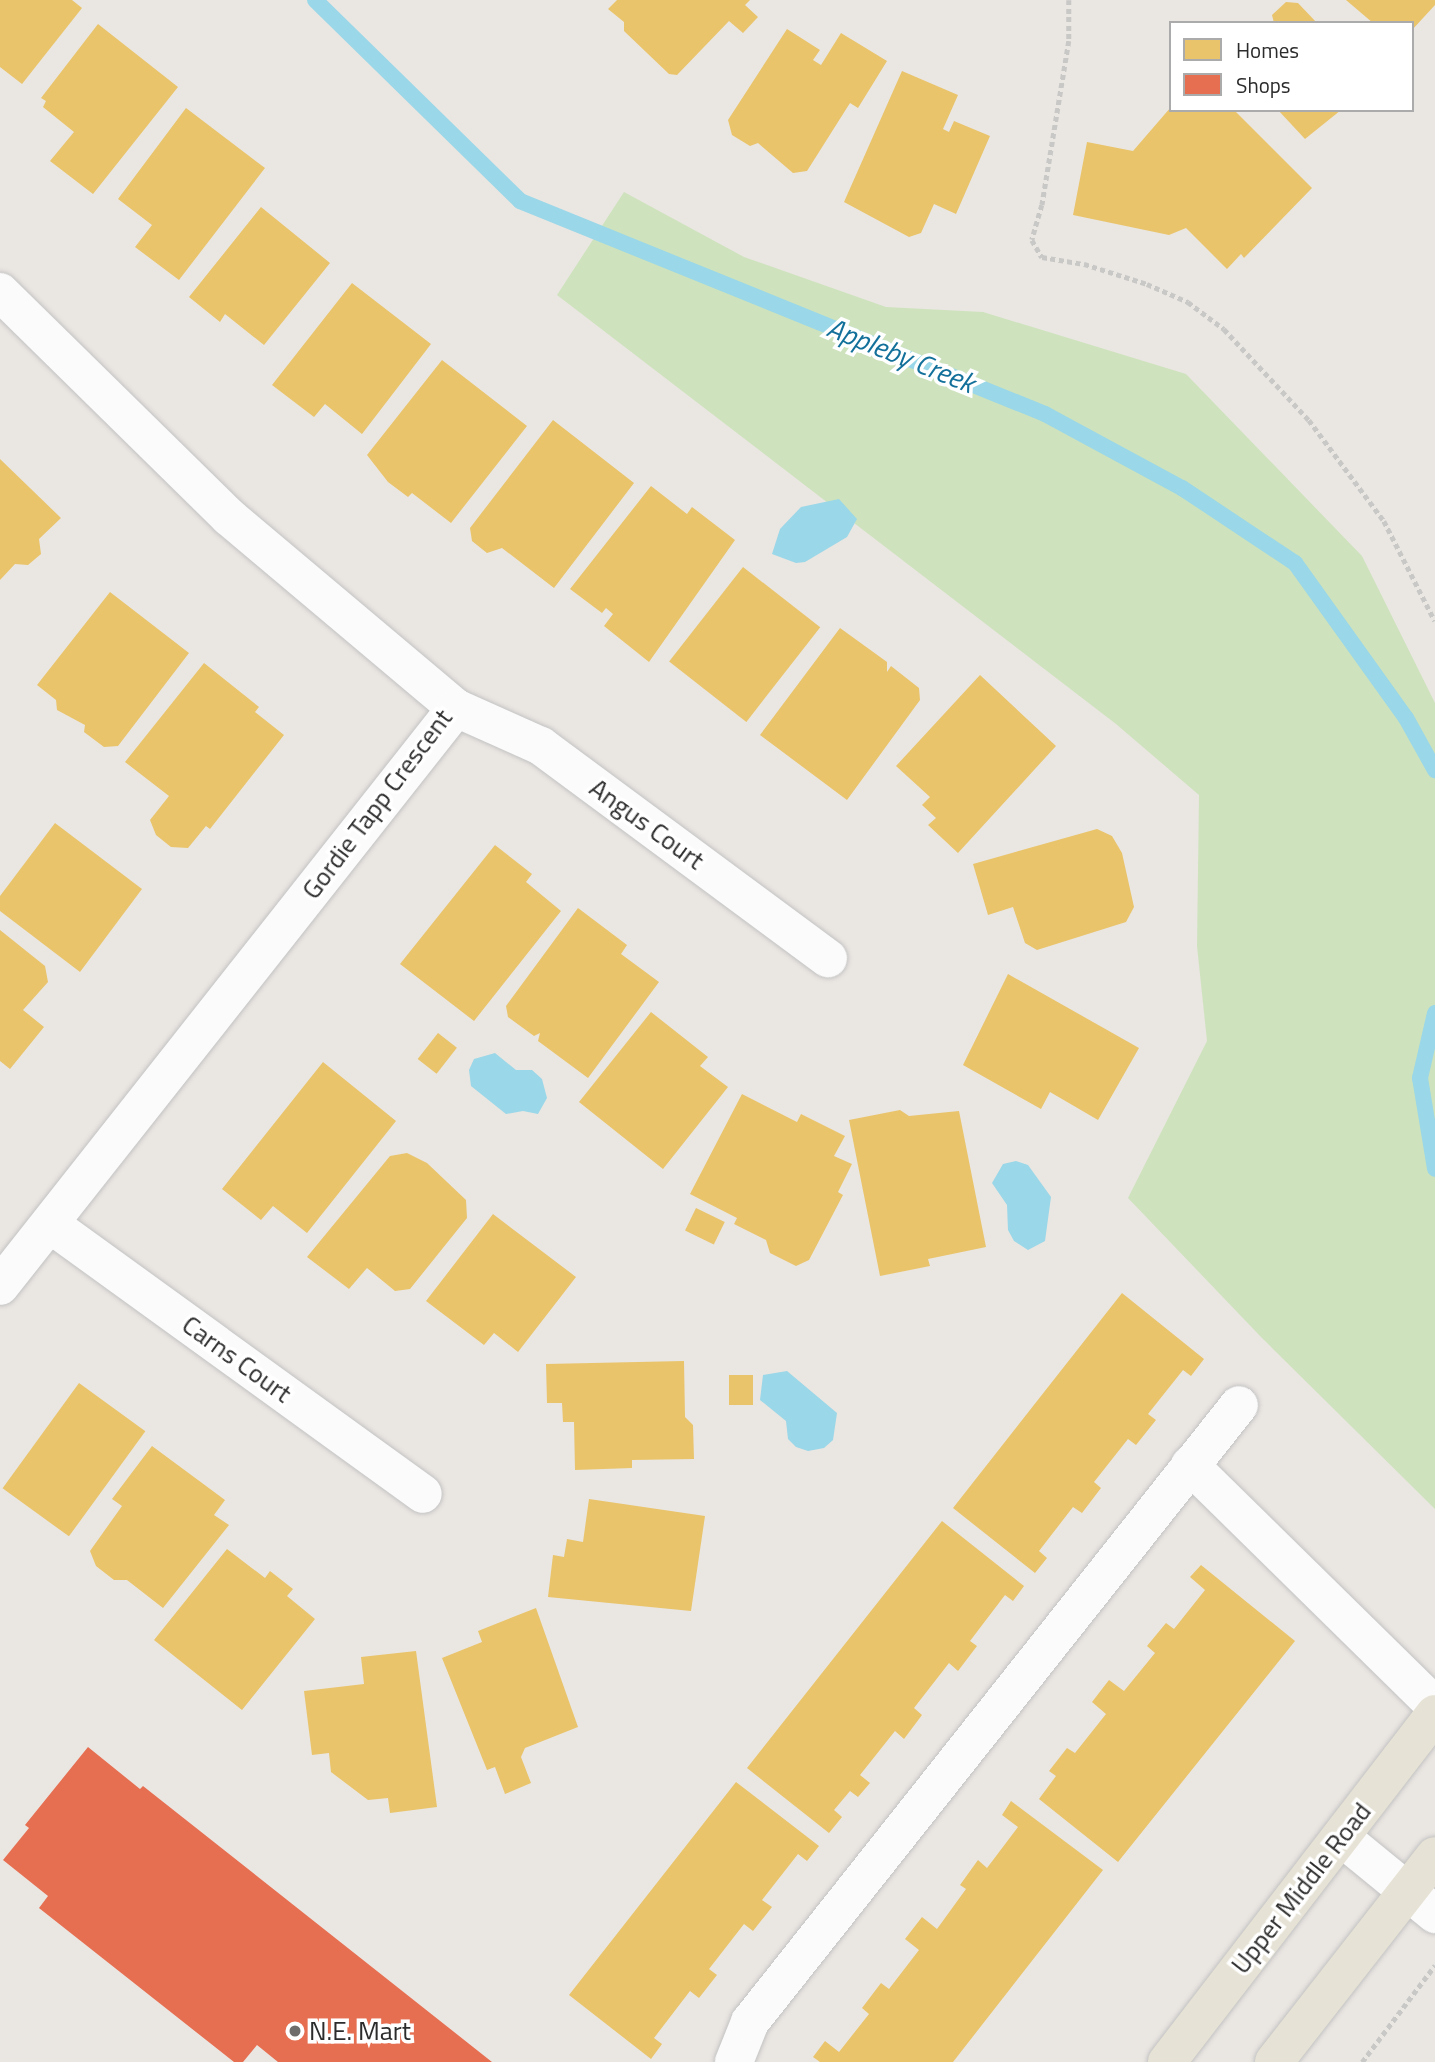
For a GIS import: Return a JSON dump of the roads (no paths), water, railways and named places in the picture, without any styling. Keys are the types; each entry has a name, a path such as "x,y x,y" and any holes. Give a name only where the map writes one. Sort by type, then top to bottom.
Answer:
{"main road":[{"name":"Upper Middle Road","path":"1167,2062 1435,1714"},
{"path":"1274,2062 1421,1903 1435,1856"}],"street":[{"name":"Gordie Tapp Crescent","path":"0,292 229,517 456,708 0,1286"},
{"name":"Angus Court","path":"456,708 541,746 828,958"},
{"name":"Carns Court","path":"50,1224 423,1494"},
{"path":"734,2062 750,2022 1239,1405"},
{"path":"1190,1465 1435,1706"},
{"path":"1340,1837 1421,1903"}],"water":[{"path":"839,499 857,519 847,537 805,562 796,563 772,554 780,529 801,507"},
{"path":"495,1053 516,1070 532,1070 542,1079 547,1098 538,1114 523,1111 506,1114 471,1086 469,1070 474,1059"},
{"path":"1016,1161 1028,1165 1051,1197 1045,1241 1028,1250 1014,1241 1008,1230 1007,1205 992,1183 1003,1164"},
{"path":"787,1371 837,1413 833,1440 824,1448 808,1451 796,1447 788,1439 786,1421 760,1400 763,1375"}],"waterway":[{"name":"Appleby Creek","path":"315,0 520,201 1045,414 1182,488 1295,563 1406,718 1435,770"},
{"name":"Appleby Creek","path":"1435,1013 1420,1078 1435,1169"}],"place":[{"name":"N.E. Mart","path":"295,2031"}]}
